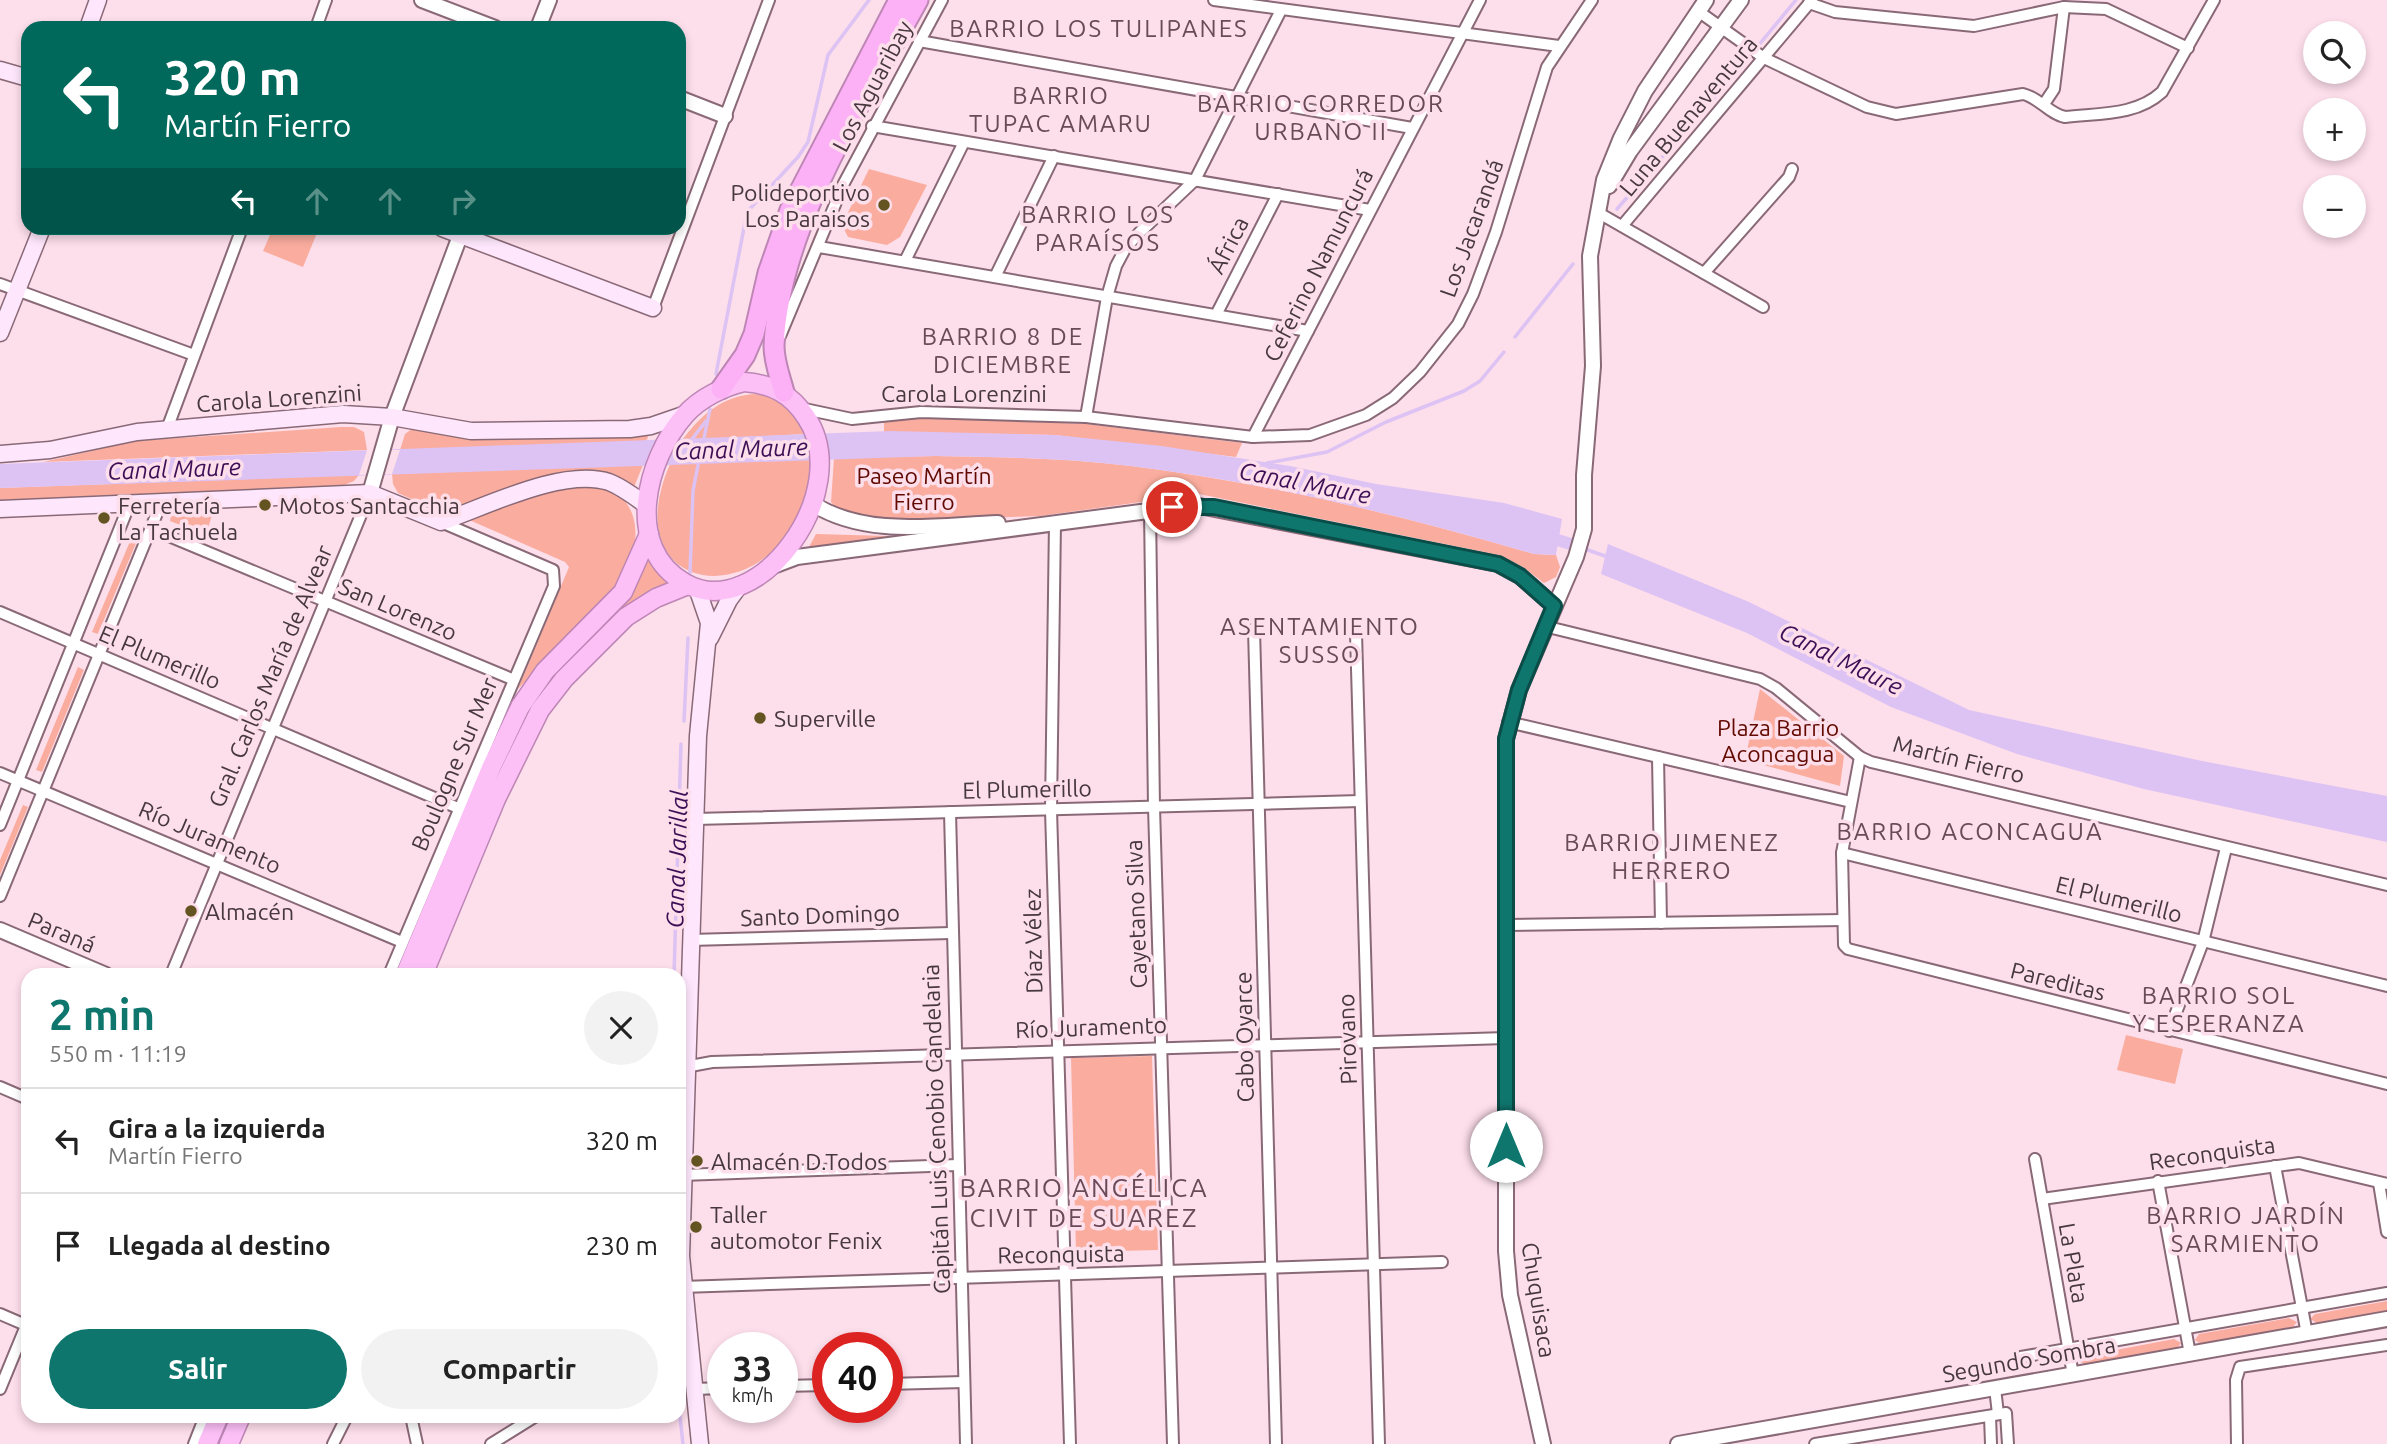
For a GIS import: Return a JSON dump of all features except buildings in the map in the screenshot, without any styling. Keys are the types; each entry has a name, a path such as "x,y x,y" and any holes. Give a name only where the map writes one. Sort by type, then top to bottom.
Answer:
{"highway":[{"path":"721,390 745,355 754,334 768,273 790,210 899,0"},
{"path":"784,393 774,348 785,280 811,206 918,0"},
{"path":"427,968 496,799 540,710 555,688 625,617 656,598 692,587 724,589 740,585 765,569 793,543 813,504 822,458 816,434 800,408 784,393 763,384 744,382 721,390 685,414 667,440 656,464 646,505 649,534 662,563 692,587"},
{"path":"408,968 491,768 520,708 545,671 623,592 649,534"},
{"path":"207,1444 216,1423"},
{"path":"229,1444 238,1423"}],"main road":[{"path":"90,21 98,0"},
{"path":"0,70 21,76"},
{"path":"0,333 39,235"},
{"path":"472,235 653,308"},
{"name":"Carola Lorenzini","path":"0,454 50,450 167,429 343,414 392,417 481,431 630,429 685,414"},
{"path":"0,509 370,494 441,522 540,486 566,481 607,482 646,505"},
{"path":"708,644 729,600 740,585"},
{"path":"686,1004 698,736 708,644 708,615 692,587"},
{"path":"686,1321 699,1444"}],"street":[{"path":"318,21 326,0"},
{"path":"422,0 477,21"},
{"path":"541,21 549,0"},
{"path":"686,220 769,0"},
{"name":"Los Aguaribay","path":"774,348 793,312 844,183 872,126 943,0"},
{"path":"1214,0 1460,35 1559,46"},
{"name":"Ceferino Namuncurá","path":"1254,437 1480,0"},
{"name":"Los Jacarandá","path":"1254,437 1310,435 1366,415 1393,398 1420,372 1449,337 1473,294 1545,74 1559,46 1592,0"},
{"path":"1741,0 1630,151 1598,207 1622,226 1763,307"},
{"path":"2041,0 2045,12"},
{"path":"1702,6 1720,27 1764,58 1867,107 1896,114 2023,94 2045,104 2058,116 2065,117 2136,109 2162,92 2214,0"},
{"path":"1810,1 1835,12 1974,26 2064,7 2109,5 2188,48"},
{"name":"Luna Buenaventura","path":"1622,226 1810,1"},
{"name":"Chuquisaca","path":"1543,1444 1507,1271 1508,722 1544,626 1580,547 1585,522 1584,475 1592,395 1590,264 1604,180 1631,118 1702,6"},
{"path":"2045,104 2054,89 2064,7"},
{"path":"1086,417 1107,296 1125,249 1195,180 1281,10"},
{"path":"919,41 1412,128"},
{"path":"686,101 725,116"},
{"path":"872,126 1370,209"},
{"path":"905,261 964,142"},
{"path":"995,277 1054,156"},
{"path":"1704,273 1789,177 1791,169"},
{"name":"África","path":"1216,316 1278,194"},
{"path":"167,429 240,235"},
{"name":"Gral. Carlos María de Alvear","path":"174,968 370,494 392,417 460,235"},
{"path":"653,308 680,235"},
{"path":"819,247 1308,331"},
{"path":"0,284 194,355"},
{"name":"Carola Lorenzini","path":"800,408 852,419 921,412 1086,417 1254,437"},
{"path":"0,896 162,501"},
{"path":"0,825 130,503"},
{"path":"813,504 835,517 855,523 886,526 1055,522"},
{"path":"765,569 797,557 1194,505 1472,558 1511,570 1554,606"},
{"name":"Cayetano Silva","path":"1150,509 1154,807 1173,1444"},
{"name":"Boulogne Sur Mer","path":"392,968 554,586 553,569 441,522"},
{"name":"Díaz Vélez","path":"1055,522 1051,810 1070,1444"},
{"name":"San Lorenzo","path":"152,529 512,680"},
{"name":"El Plumerillo","path":"0,612 458,808"},
{"name":"Martín Fierro","path":"1544,626 1760,679 1776,688 1860,757 2387,885"},
{"name":"Cabo Oyarce","path":"1254,629 1276,1444"},
{"name":"Pirovano","path":"1356,633 1379,1444"},
{"path":"1508,722 1851,802"},
{"path":"1658,757 1661,923"},
{"path":"1506,925 1843,920 1842,853 1860,757"},
{"name":"Río Juramento","path":"0,773 402,942"},
{"name":"El Plumerillo","path":"695,819 1360,802"},
{"name":"Capitán Luis Cenobio Candelaria","path":"950,813 965,1444"},
{"path":"2169,1031 2203,942 2226,848"},
{"name":"El Plumerillo","path":"1842,853 2387,986"},
{"name":"Pareditas","path":"1843,920 1844,944 1855,953 2387,1084"},
{"name":"Paraná","path":"0,930 90,968"},
{"name":"Santo Domingo","path":"690,940 951,933"},
{"name":"Río Juramento","path":"686,1067 712,1062 1506,1038"},
{"path":"0,1087 21,1096"},
{"name":"La Plata","path":"2035,1159 2073,1375"},
{"name":"Reconquista","path":"2042,1199 2299,1163 2383,1184"},
{"path":"686,1175 958,1165"},
{"path":"2275,1166 2306,1334"},
{"path":"2158,1181 2190,1354"},
{"path":"2383,1184 2387,1232"},
{"name":"Reconquista","path":"686,1287 1441,1262"},
{"name":"Segundo Sombra","path":"2021,1357 2387,1293"},
{"path":"0,1314 21,1322"},
{"name":"Segundo Sombra","path":"1678,1444 2387,1319"},
{"path":"0,1389 21,1338"},
{"path":"2238,1444 2236,1380 2240,1367 2387,1345"},
{"path":"903,1384 964,1382"},
{"path":"1995,1388 1998,1414 2007,1444"},
{"path":"694,1389 707,1389"},
{"path":"1815,1444 1860,1440 1998,1414"},
{"path":"1991,1444 1998,1414"},
{"path":"194,1444 202,1423"},
{"path":"333,1444 344,1423"},
{"path":"412,1423 417,1444"},
{"path":"491,1444 525,1423"}],"green space":[{"name":"Polideportivo Los Paraisos","path":"869,169 927,185 900,237 887,245 848,237 842,225"},
{"path":"270,235 316,235 303,267 263,251"},
{"path":"755,394 773,398 786,406 806,434 682,440 713,408 732,399"},
{"path":"926,418 1087,424 1242,443 1236,457 1055,435 884,432 884,420"},
{"path":"354,427 364,432 367,450 43,462 135,441"},
{"path":"413,428 647,434 648,437 646,441 400,450 405,434"},
{"name":"Paseo Martín Fierro","path":"935,456 1082,461 1233,481 1434,526 1534,554 1556,555 1560,567 1556,577 1544,583 1523,567 1499,555 1199,494 1040,516 925,520 881,520 839,511 831,502 834,458"},
{"path":"811,459 800,511 776,547 746,569 713,576 685,569 664,547 658,512 670,464"},
{"path":"643,465 634,487 612,477 445,514 398,493 392,474"},
{"path":"359,475 354,481 342,486 0,501 0,488"},
{"path":"566,487 600,487 618,495 628,505 633,518 636,532 634,547 624,576 605,602 518,689 569,567 565,562 467,519"},
{"path":"212,515 206,535 170,521 171,516"},
{"path":"136,527 142,529 98,634 92,632"},
{"path":"816,534 887,536 887,540 809,547"},
{"path":"649,559 671,587 634,600 604,628 600,624 629,594"},
{"path":"78,667 84,670 42,772 36,770"},
{"name":"Plaza Barrio Aconcagua","path":"1760,689 1844,756 1840,786 1745,760"},
{"path":"23,805 28,807 0,875 0,860"},
{"path":"2126,1035 2183,1049 2175,1084 2117,1070"},
{"path":"1152,1056 1158,1250 1076,1252 1071,1058"},
{"path":"2387,1301 2387,1311 2317,1323 2310,1319 2315,1314"},
{"path":"2289,1318 2297,1322 2292,1328 2201,1344 2195,1340 2199,1334"},
{"path":"2174,1339 2181,1343 2176,1350 2085,1365 2079,1361 2084,1356"}],"water":[{"path":"891,431 1055,435 1162,446 1290,466 1376,484 1504,503 1562,519 1556,555 1534,554 1435,526 1233,481 1107,463 935,456 0,488 0,464"},
{"path":"1608,544 1749,602 1969,710 2202,761 2387,796 2387,842 2144,789 2017,754 1891,707 1747,633 1601,574"}],"pier":[{"path":"367,450 400,450 392,474 359,475"}],"waterway":[{"name":"Canal Jarillal","path":"716,374 747,212 798,157 808,142 828,55 869,0"},
{"path":"1758,46 1796,0"},
{"path":"1617,209 1746,61"},
{"path":"1515,337 1573,264"},
{"path":"1267,463 1327,452 1386,422 1464,391 1480,381 1504,352"},
{"path":"703,443 710,409"},
{"path":"689,443 706,421"},
{"name":"Canal Jarillal","path":"690,573 693,491 699,460"},
{"name":"Canal Maure","path":"1545,536 1580,547"},
{"name":"Canal Maure","path":"1582,548 1608,557"},
{"path":"684,721 688,638"},
{"name":"Canal Jarillal","path":"674,968 681,744"},
{"name":"Canal Jarillal","path":"681,1423 683,1444"}],"place":[{"name":"Polideportivo Los Paraisos","path":"884,205"},
{"name":"Motos Santacchia","path":"265,505"},
{"name":"Ferretería La Tachuela","path":"104,518"},
{"name":"Superville","path":"760,718"},
{"name":"Almacén","path":"191,911"},
{"name":"Almacén D.Todos","path":"697,1161"},
{"name":"Taller automotor Fenix","path":"696,1227"}],"district":[{"name":"BARRIO LOS TULIPANES","path":"1099,28"},
{"name":"BARRIO TUPAC AMARU","path":"1061,109"},
{"name":"BARRIO CORREDOR URBANO II","path":"1321,117"},
{"name":"BARRIO LOS PARAÍSOS","path":"1098,228"},
{"name":"BARRIO 8 DE DICIEMBRE","path":"1003,350"},
{"name":"ASENTAMIENTO SUSSO","path":"1320,640"},
{"name":"BARRIO ACONCAGUA","path":"1970,831"},
{"name":"BARRIO JIMENEZ HERRERO","path":"1672,856"},
{"name":"BARRIO SOL Y ESPERANZA","path":"2219,1009"},
{"name":"BARRIO ANGÉLICA CIVIT DE SUAREZ","path":"1084,1202"},
{"name":"BARRIO JARDÍN SARMIENTO","path":"2246,1229"}],"route":[{"path":"1172,507 1214,507 1498,564 1520,576 1554,606 1519,690 1508,722 1506,739 1506,1146"}]}
